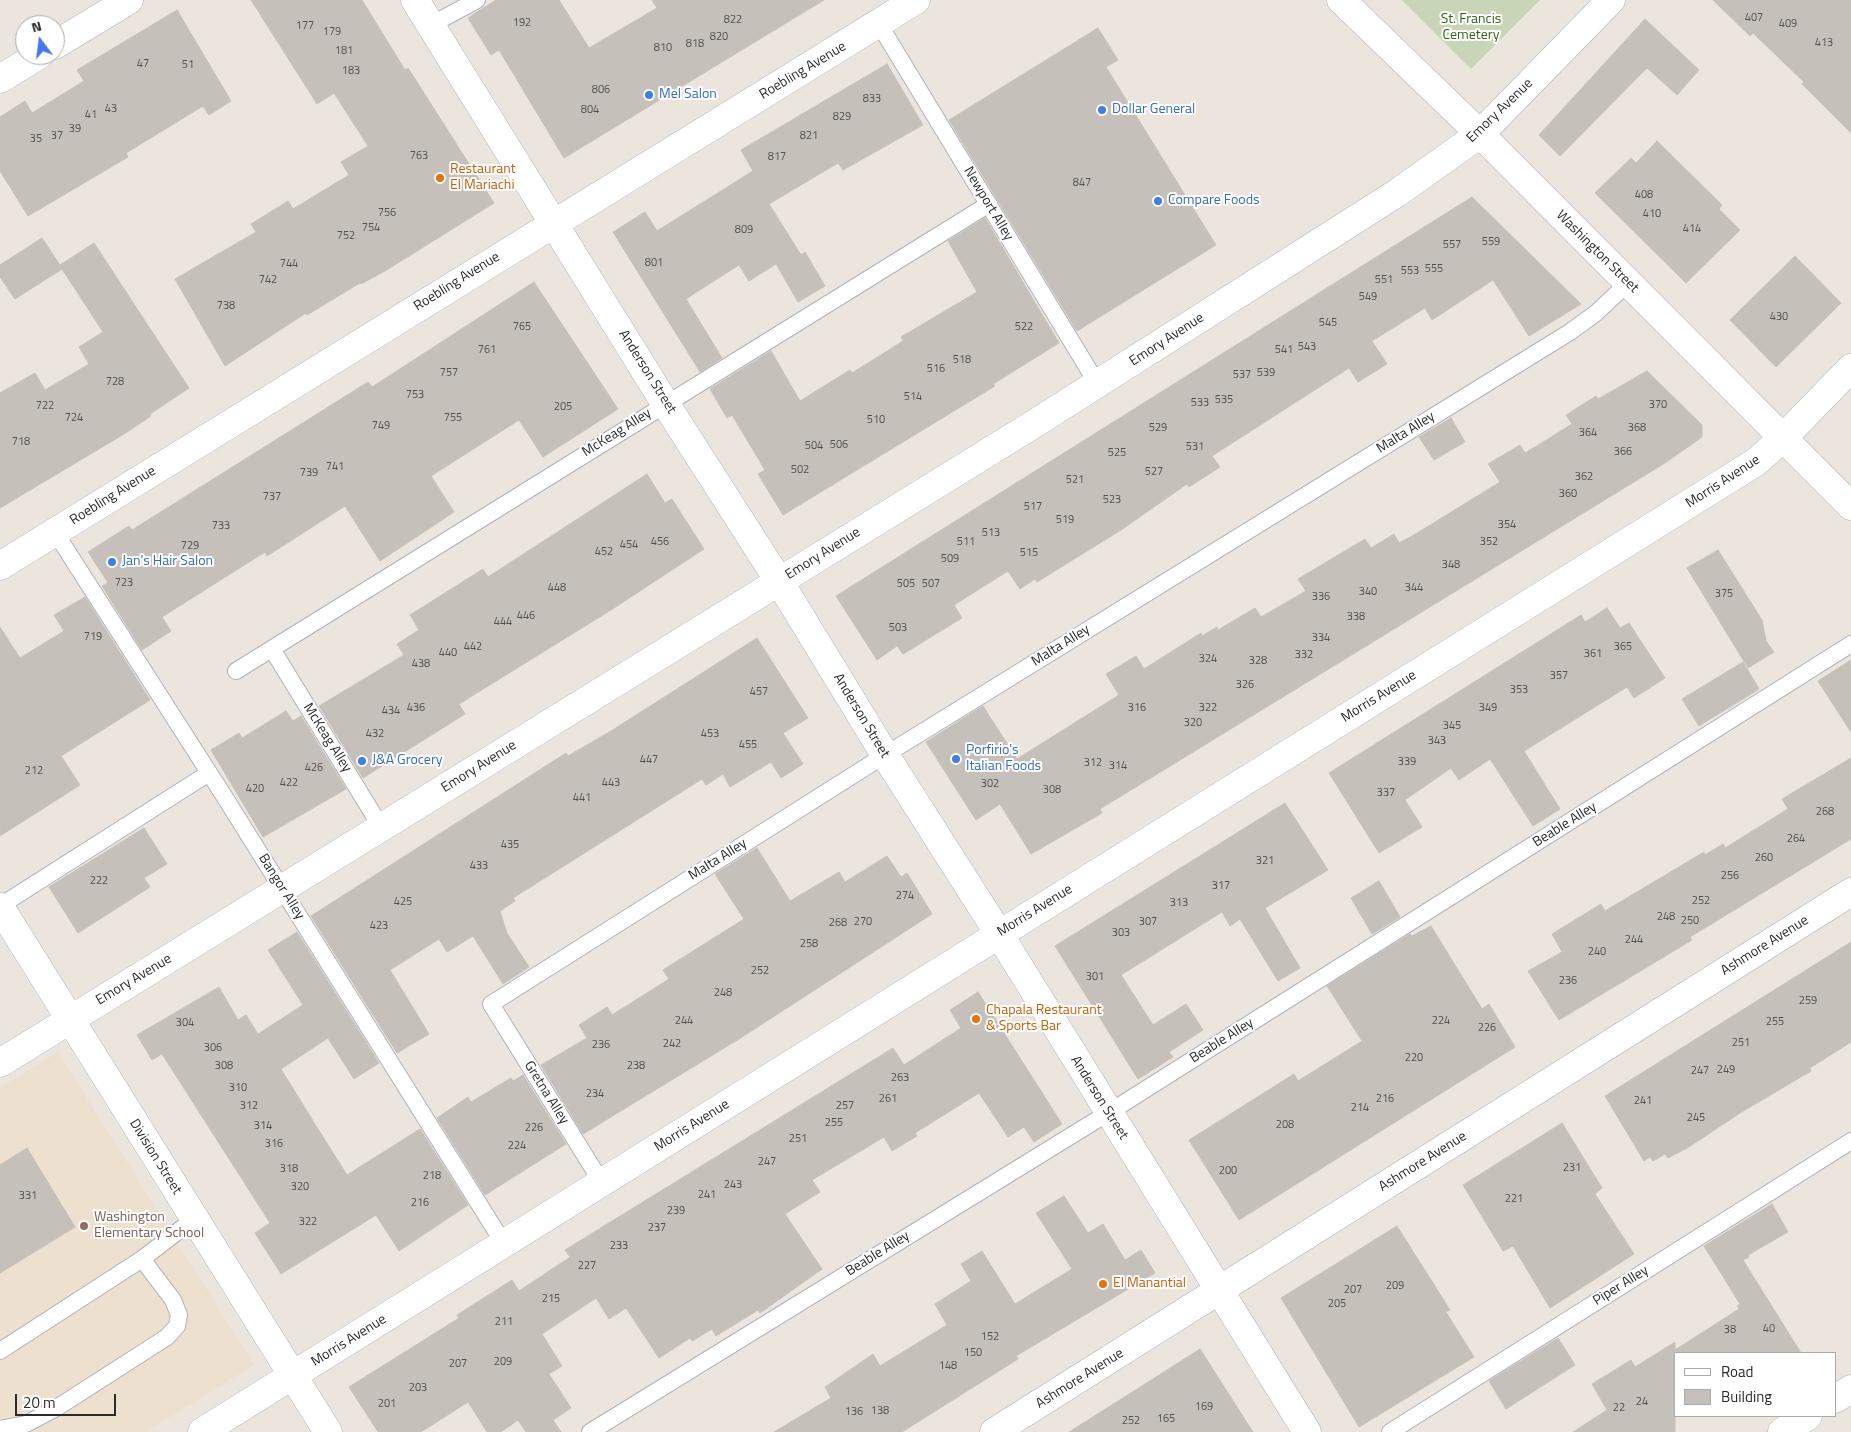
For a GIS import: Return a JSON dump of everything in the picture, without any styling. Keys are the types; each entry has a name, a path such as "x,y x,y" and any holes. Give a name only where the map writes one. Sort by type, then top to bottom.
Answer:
{"street":[{"path":"65,40 129,0"},
{"name":"Anderson Street","path":"415,0 555,222 665,403 779,581 885,755 999,934 1307,1432"},
{"name":"Roebling Avenue","path":"0,566 916,0"},
{"name":"Washington Street","path":"1341,0 1480,134 1851,506"},
{"name":"Emory Avenue","path":"0,1062 283,890 381,827 1098,384 1398,193 1480,134 1611,0"},
{"path":"0,79 23,65"},
{"name":"Morris Avenue","path":"202,1432 1756,462 1784,437 1851,368"},
{"name":"Ashmore Avenue","path":"994,1432 1851,892"},
{"name":"Division Street","path":"0,906 328,1432"},
{"path":"1836,1398 1851,1389"},
{"path":"1782,1432 1806,1417"}],"lane":[{"path":"431,25 477,0"},
{"name":"Newport Alley","path":"879,24 1098,384"},
{"name":"McKeag Alley","path":"236,671 988,204"},
{"name":"Malta Alley","path":"491,1004 885,755 1570,332 1596,313 1628,282"},
{"name":"Bangor Alley","path":"56,532 504,1244"},
{"name":"Beable Alley","path":"590,1432 1108,1113 1851,644"},
{"name":"McKeag Alley","path":"272,649 381,827"},
{"path":"0,906 209,773"},
{"name":"Gretna Alley","path":"491,1004 602,1183"},
{"name":"Piper Alley","path":"1390,1432 1851,1140"},
{"path":"0,1351 142,1259 194,1219"},
{"path":"0,1429 26,1424 58,1407 167,1337 178,1326 179,1315 173,1300 142,1259"}],"shaded area":[{"name":"Washington Elementary School","path":"58,1052 254,1365 146,1432 0,1432 0,1088"}],"green space":[{"name":"St. Francis Cemetery","path":"1402,0 1540,0 1471,69"}],"building":[{"path":"251,0 362,0 405,70 408,68 494,203 385,271 360,283 307,315 306,313 225,366 175,279 256,232 251,224 288,201 293,209 349,175 341,162 368,146 334,93 317,104"},
{"path":"496,0 559,0 589,48 657,8 652,0 824,0 564,158 499,50 491,55 468,18"},
{"path":"1713,0 1851,0 1851,133 1802,84 1804,82 1753,33 1750,36"},
{"path":"177,10 231,101 209,115 203,106 126,153 128,157 28,216 0,171 0,117 25,101 32,113 84,81 77,70"},
{"path":"1645,19 1699,70 1677,95 1647,68 1560,156 1539,135"},
{"path":"1098,28 1118,60 1106,67 1216,245 1077,331 949,120"},
{"path":"887,64 923,125 843,170 838,163 769,204 801,255 805,252 825,286 798,302 776,264 749,281 739,265 686,299 722,358 700,372 613,232 645,212 657,231 753,171 741,150"},
{"path":"1657,141 1722,205 1719,209 1740,230 1686,283 1595,193 1631,158 1636,163"},
{"path":"1472,197 1581,304 1529,336 1493,280 1432,320 1425,308 1372,341 1387,364 1358,382 1349,368 1212,456 1220,467 1189,487 1187,484 1121,530 1037,582 1035,579 1020,589 1008,571 954,605 962,618 903,654 897,646 877,660 836,596"},
{"path":"985,218 1059,343 993,384 995,386 783,515 758,474 765,470 732,415 727,418 710,389 771,351 800,401 850,370 852,373 903,341 901,337 977,292 948,241"},
{"path":"42,238 60,265 94,243 189,388 124,434 0,508 0,393 35,373 45,390 89,364 79,347 103,332 62,269 15,299 0,277 0,265"},
{"path":"1795,256 1841,303 1776,367 1730,320"},
{"path":"534,282 618,409 543,457 519,420 431,476 454,512 380,561 345,506 267,556 265,552 162,617 171,631 142,650 102,586 108,583 88,552 129,526 132,530 368,382 372,387"},
{"path":"1647,371 1702,425 1702,437 1665,463 1100,809 1102,813 1031,854 1000,804 976,820 926,742 983,706 1017,759 1119,695 1106,674 1136,656 1144,669 1201,633 1202,636 1217,627 1218,630 1255,608 1261,617 1306,591 1298,579 1365,539 1371,548 1394,534 1399,543 1414,535 1500,482 1488,464 1520,445 1525,453 1572,424 1566,415 1596,396 1598,399"},
{"path":"1451,418 1465,442 1434,460 1419,437"},
{"path":"647,474 665,503 672,499 704,549 611,610 459,704 465,714 363,778 319,706 404,655 397,644 419,630 410,615 483,569 488,577"},
{"path":"1718,550 1762,620 1766,641 1774,652 1748,668 1687,568"},
{"path":"85,597 150,700 61,756 80,785 0,836 0,627 20,658 64,631 54,615"},
{"path":"1607,608 1620,628 1629,623 1665,678 1634,698 1627,687 1524,751 1560,809 1533,826 1490,759 1459,780 1451,768 1405,800 1422,827 1379,853 1329,773 1581,615 1585,622"},
{"path":"757,638 808,718 783,733 803,764 781,778 771,762 730,787 723,774 706,785 702,779 513,898 515,901 500,911 507,933 529,967 503,984 473,936 447,952 439,939 390,970 429,1034 397,1053 311,916 566,753 568,756 611,731"},
{"path":"1851,660 1851,732 1818,681"},
{"path":"1743,662 1759,689 1699,726 1682,699"},
{"path":"286,711 293,721 301,716 346,789 263,837 211,750 239,733 242,738"},
{"path":"1851,758 1851,839 1690,937 1692,940 1559,1020 1528,971 1562,952 1552,934 1601,904 1605,911 1704,852 1705,855 1723,844 1725,848 1788,809 1782,799"},
{"path":"1285,803 1328,870 1265,908 1300,968 1278,981 1240,919 1230,926 1222,912 1121,975 1153,1025 1186,1004 1203,1030 1169,1052 1173,1057 1138,1079 1055,946"},
{"path":"144,828 167,864 144,878 150,887 78,933 49,887"},
{"path":"757,848 790,901 839,872 845,882 887,856 901,877 907,873 932,914 739,1039 583,1134 541,1065 587,1038 579,1025 607,1007 612,1015 669,979 663,970 744,919 715,874"},
{"path":"1379,881 1400,917 1372,934 1351,898"},
{"path":"1431,926 1482,1009 1489,1004 1515,1047 1239,1220 1189,1140 1294,1074 1298,1081 1362,1041 1327,986 1410,934 1412,936"},
{"path":"297,932 379,1063 354,1079 328,1038 281,1069 318,1129 347,1175 420,1129 468,1205 399,1251 376,1215 281,1274 255,1233 270,1223 162,1054 152,1060 137,1035 219,987 238,1020 246,1015 258,1034 303,1005 268,950"},
{"path":"1851,942 1851,1042 1810,1068 1811,1071 1740,1113 1689,1147 1668,1158 1665,1154 1653,1161 1650,1157 1644,1161 1605,1096"},
{"path":"978,992 1062,1124 1034,1142 1024,1127 1008,1137 979,1093 915,1133 917,1136 892,1151 884,1137 812,1180 820,1192 785,1214 822,1269 760,1313 758,1310 716,1336 712,1329 692,1341 690,1338 659,1358 626,1308 609,1319 596,1298 542,1334 562,1366 549,1374 571,1408 553,1420 561,1432 526,1432 518,1420 501,1432 487,1432 468,1402 421,1432 378,1432 349,1387 459,1318 457,1315 512,1280 519,1291 570,1257 565,1250 893,1048 904,1065 961,1028 950,1010"},
{"path":"523,1075 566,1144 485,1195 437,1118 468,1097 471,1102 511,1078 513,1081"},
{"path":"1562,1123 1602,1188 1595,1194 1634,1254 1550,1308 1513,1246 1503,1251 1463,1185"},
{"name":"Washington Elementary School","path":"27,1148 75,1227 0,1273 0,1165"},
{"path":"1064,1196 1088,1233 1103,1224 1125,1260 1141,1250 1155,1273 1016,1356 1018,1359 902,1432 774,1432 831,1398 825,1387 873,1354 880,1366 947,1325 935,1304 971,1281 961,1264 982,1251 1015,1304 1072,1269 1036,1213"},
{"path":"1772,1204 1788,1232 1748,1255 1749,1257 1743,1260 1800,1352 1674,1352 1675,1432 1573,1432 1607,1410 1592,1384 1631,1360 1635,1367 1675,1342 1675,1350 1739,1309 1737,1306 1740,1304 1704,1246"},
{"path":"1397,1226 1450,1310 1446,1312 1474,1357 1359,1427 1281,1298"},
{"path":"1558,1338 1575,1365 1506,1409 1489,1381"},
{"path":"1200,1349 1253,1432 1069,1432 1134,1391"}],"place":[{"name":"Mel Salon","path":"649,95"},
{"name":"Dollar General","path":"1102,110"},
{"name":"Restaurant El Mariachi","path":"440,178"},
{"name":"Compare Foods","path":"1158,201"},
{"name":"Jan's Hair Salon","path":"112,562"},
{"name":"Porfirio's Italian Foods","path":"956,759"},
{"name":"J&A Grocery","path":"362,761"},
{"name":"Chapala Restaurant & Sports Bar","path":"976,1019"},
{"name":"Washington Elementary School","path":"84,1226"},
{"name":"El Manantial","path":"1103,1284"}]}
